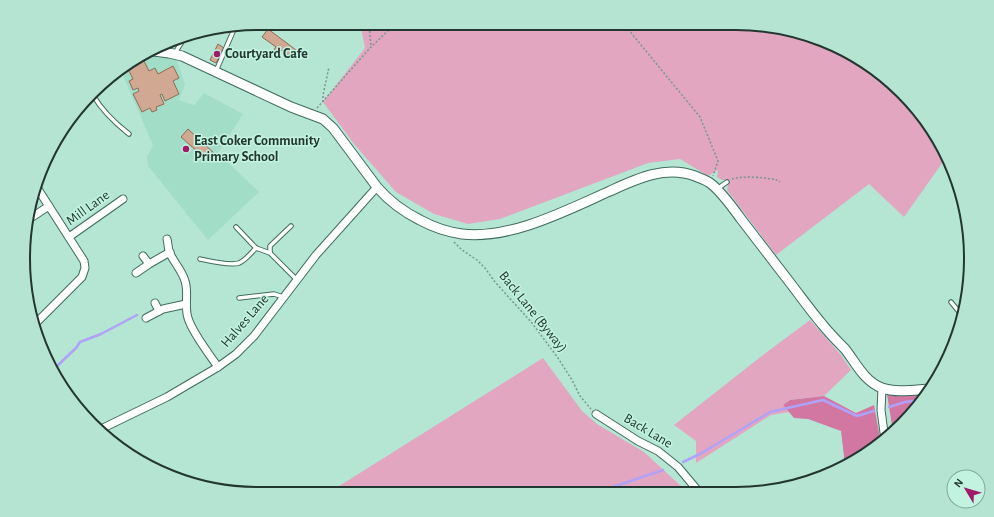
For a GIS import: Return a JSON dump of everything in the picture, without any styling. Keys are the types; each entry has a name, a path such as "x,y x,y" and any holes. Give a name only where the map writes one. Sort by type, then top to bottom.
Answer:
{"street":[{"path":"161,52 182,56 291,107 323,119 333,128 384,195 412,216 446,231 462,234 493,234 531,224 642,177 666,172 685,173 695,176 713,186 735,212 823,325 846,350 865,377 882,388 898,391 922,389"},
{"name":"Halves Lane","path":"105,427 167,397 218,368 236,354 254,336 316,255 377,187"},
{"name":"Mill Lane","path":"39,320 82,277 85,268 84,261 40,192"},
{"name":"Mill Lane","path":"69,237 123,200"},
{"path":"34,216 49,206"},
{"path":"167,239 170,252 185,281 187,290 186,304 188,318 194,331 218,368"},
{"path":"136,273 170,252"},
{"path":"143,256 149,264"},
{"path":"155,303 160,311"},
{"path":"146,318 160,311 186,304"},
{"path":"882,388 881,410 884,432"},
{"name":"Back Lane","path":"596,414 638,441 658,451 678,466 695,487"}],"lane":[{"path":"216,72 233,31"},
{"path":"174,54 181,44"},
{"path":"96,98 111,118 129,134"},
{"path":"713,186 727,182"},
{"path":"270,253 270,246 291,226"},
{"path":"236,227 256,248 270,253 296,280"},
{"path":"200,259 228,264 238,263 246,258 256,248"},
{"path":"239,298 274,294 284,297"},
{"path":"951,302 958,311"}],"path":[{"path":"370,30 371,47"},
{"path":"312,114 371,47 389,30"},
{"path":"629,30 700,117 718,161 713,186"},
{"path":"324,102 323,94 329,67"},
{"path":"727,182 735,178 772,178 780,182"},
{"name":"Back Lane (Byway)","path":"446,231 462,250 477,260 485,268 495,282 532,323 558,358 580,396 596,414"}],"shaded area":[{"path":"361,30 750,30 780,34 823,47 850,61 875,77 897,97 917,119 943,162 904,217 869,184 776,255 727,190 728,185 725,180 717,177 718,170 708,176 680,159 648,163 500,219 468,224 434,214 396,192 354,144 323,102 365,48"},
{"name":"East Coker Community Primary School","path":"159,53 162,53 176,58 185,85 179,100 194,105 204,93 243,114 218,153 259,192 208,240 148,166 147,157 153,145 123,75 144,61"},
{"path":"810,320 841,355 851,370 824,396 790,400 783,405 789,412 771,415 696,463 696,441 674,425"},
{"path":"543,358 582,411 597,424 644,452 682,487 338,487"},
{"path":"887,394 920,394 892,425"},
{"path":"824,396 856,413 874,405 880,436 844,459 841,431 808,419 794,418 783,405 790,400"}],"building":[{"path":"267,30 269,30 296,50 290,57 281,50 278,54 273,51 276,47 262,37"},
{"name":"Courtyard Cafe","path":"218,44 224,48 216,63 210,60"},
{"path":"144,61 149,71 155,68 158,74 173,66 179,78 173,81 179,94 165,101 162,94 160,95 164,104 156,107 157,110 152,112 150,108 142,112 133,94 139,91 138,88 133,90 129,81 133,79 129,71"},
{"path":"188,129 215,154 208,161 181,137"}],"waterway":[{"path":"57,366 76,348 80,342 101,334 137,315"},
{"path":"683,462 700,454 770,412 823,400 857,416 874,411"},
{"path":"889,407 914,401"},
{"path":"613,487 663,470"}],"place":[{"name":"Courtyard Cafe","path":"217,54"},
{"name":"East Coker Community Primary School","path":"186,149"}]}
